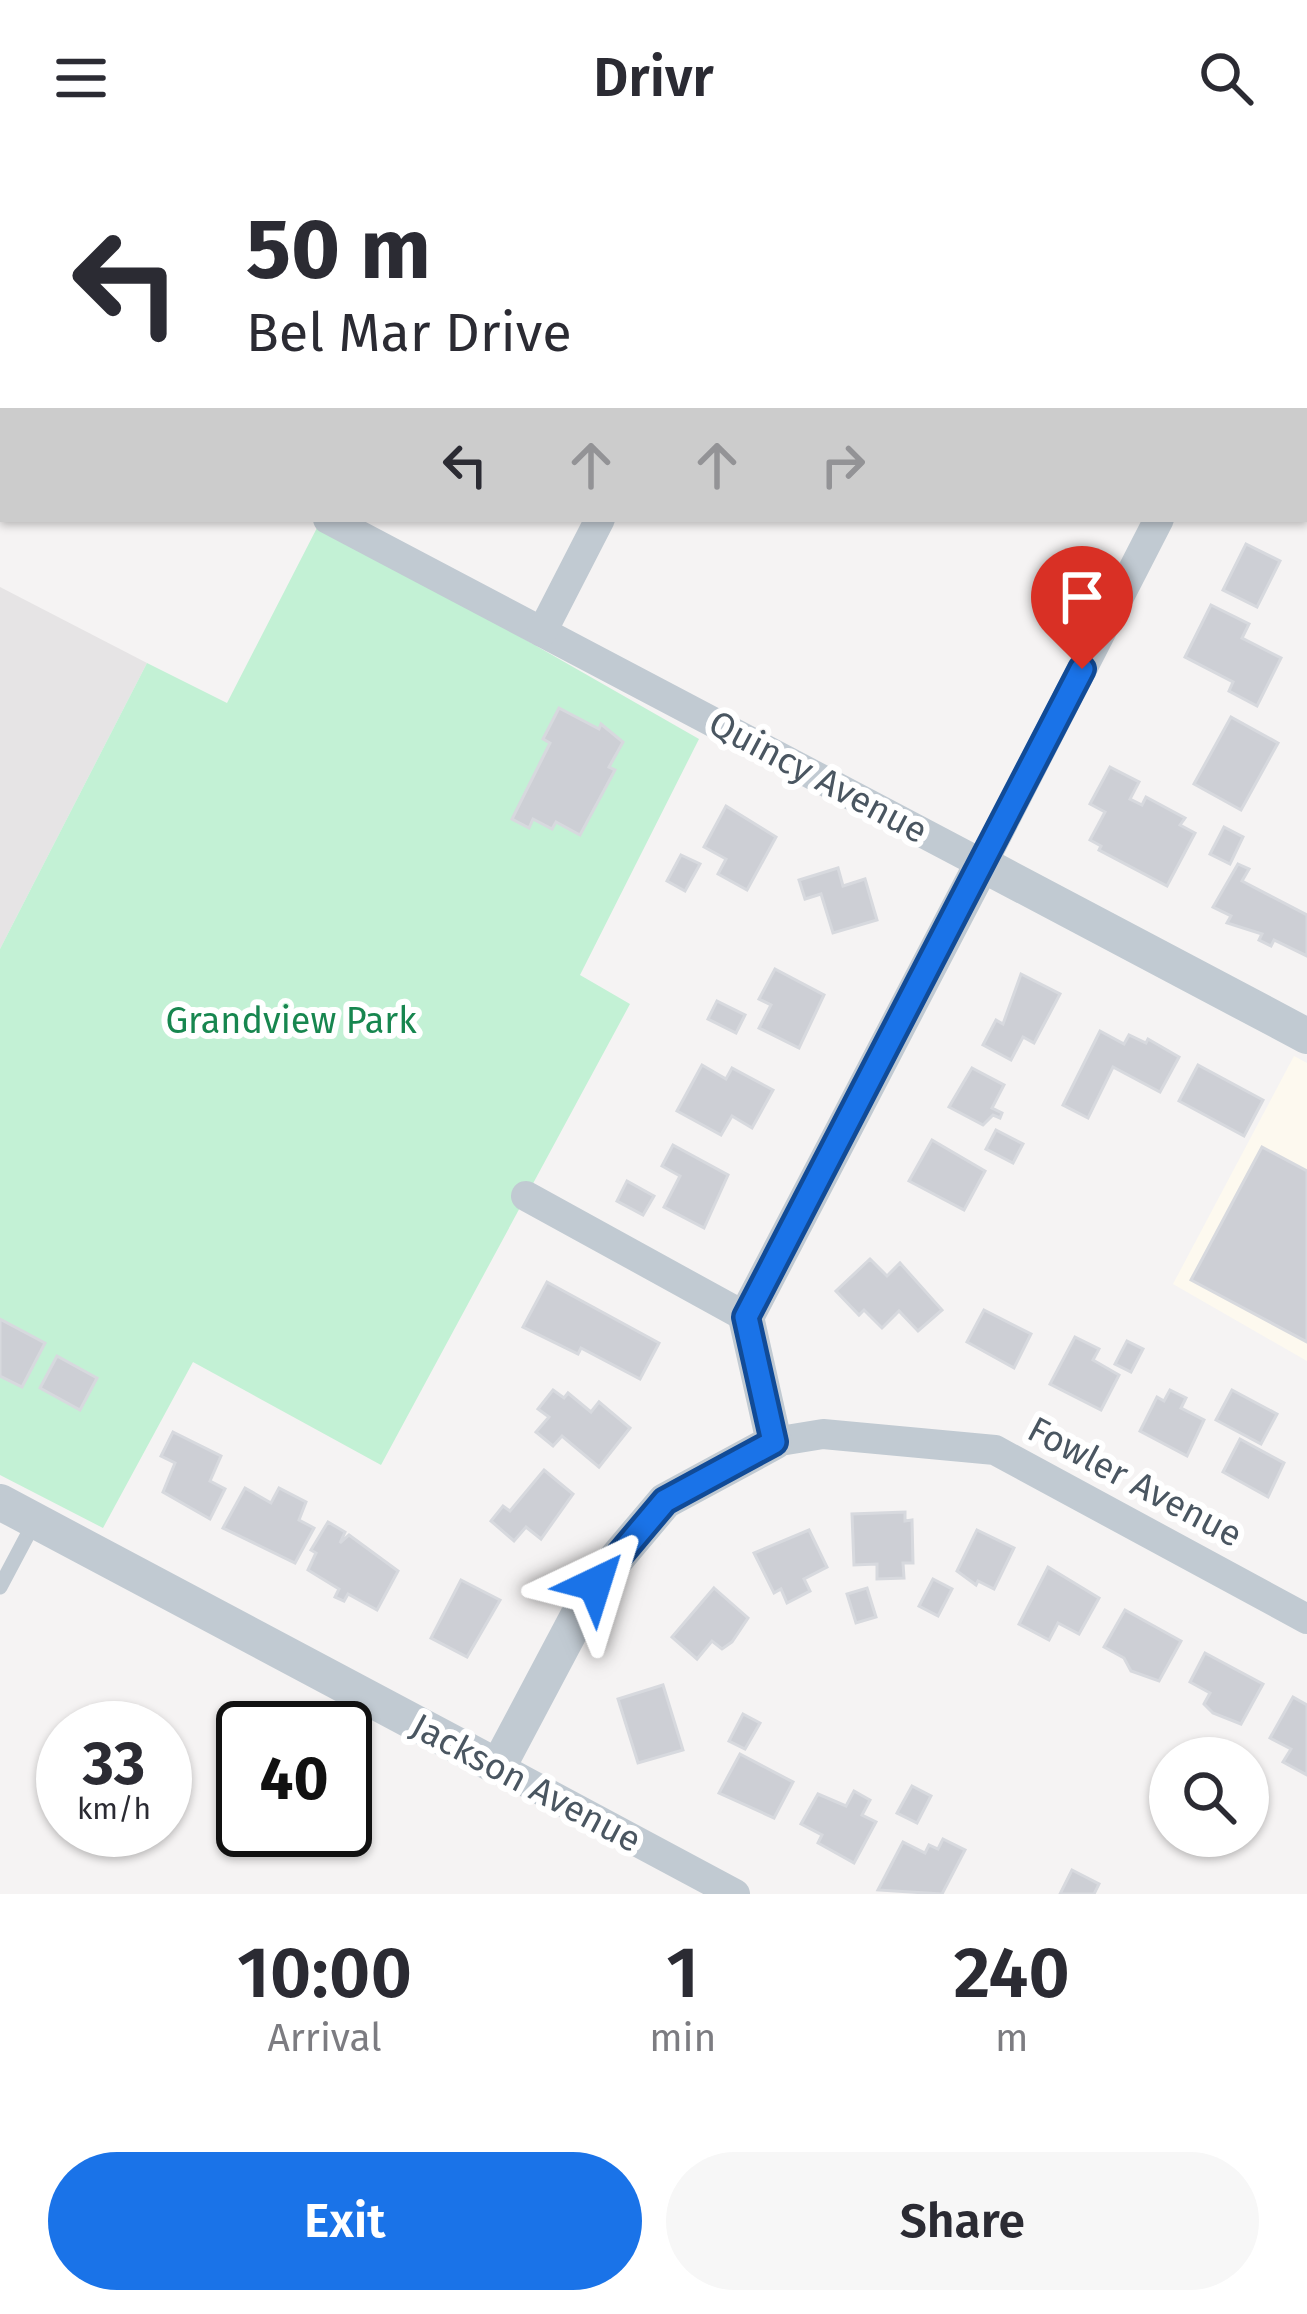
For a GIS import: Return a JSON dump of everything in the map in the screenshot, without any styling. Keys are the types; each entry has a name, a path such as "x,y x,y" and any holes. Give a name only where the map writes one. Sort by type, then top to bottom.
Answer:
{"street":[{"name":"Quincy Avenue","path":"334,522 1307,1036"},
{"path":"542,632 599,522"},
{"path":"498,1767 595,1584 665,1501 774,1442 746,1317 1157,522"},
{"path":"526,1196 746,1317"},
{"name":"Fowler Avenue","path":"774,1442 823,1434 995,1450 1307,1619"},
{"name":"Jackson Avenue","path":"0,1502 735,1894"}],"lane":[{"path":"0,1587 35,1522"}],"shaded area":[{"path":"0,587 147,663 0,949"},
{"path":"1294,1056 1307,1063 1307,1361 1173,1284"}],"green space":[{"name":"Grandview Park","path":"320,522 699,739 580,975 630,1004 381,1465 193,1362 103,1528 0,1475 0,949 147,663 227,703"}],"building":[{"path":"1246,544 1280,561 1257,607 1223,590"},
{"path":"1211,605 1249,624 1242,638 1281,658 1257,706 1229,691 1233,682 1185,657"},
{"path":"559,708 599,729 601,724 623,742 609,767 615,770 580,835 556,822 552,829 533,819 529,828 512,819 550,743 543,739"},
{"path":"1231,717 1278,743 1241,810 1194,784"},
{"path":"1110,767 1139,782 1130,799 1142,805 1146,797 1185,818 1180,825 1195,833 1167,886 1099,850 1101,846 1090,840 1105,812 1090,804"},
{"path":"726,806 776,837 747,890 718,874 726,859 704,847"},
{"path":"1224,827 1243,837 1230,864 1210,854"},
{"path":"681,855 700,864 685,891 667,881"},
{"path":"1238,864 1249,869 1242,881 1307,915 1307,956 1274,940 1271,946 1259,940 1262,934 1227,923 1231,916 1213,907"},
{"path":"838,868 843,886 865,879 877,920 833,933 821,894 805,899 799,880"},
{"path":"775,969 824,995 799,1048 759,1028 771,1005 759,999"},
{"path":"1021,974 1060,994 1034,1043 1023,1037 1011,1060 983,1045 996,1020 1003,1024"},
{"path":"717,1001 745,1015 736,1033 708,1019"},
{"path":"1100,1031 1124,1044 1129,1035 1146,1043 1148,1039 1179,1057 1160,1092 1113,1067 1088,1118 1063,1105"},
{"path":"702,1065 726,1079 732,1068 773,1090 752,1128 732,1116 721,1135 677,1111"},
{"path":"1198,1065 1263,1100 1244,1136 1179,1101"},
{"path":"972,1068 1004,1085 992,1108 1002,1113 1000,1118 993,1115 983,1125 949,1107"},
{"path":"996,1130 1023,1144 1013,1163 986,1149"},
{"path":"932,1140 985,1171 964,1210 909,1181"},
{"path":"673,1145 728,1175 704,1228 664,1207 680,1176 662,1166"},
{"path":"1262,1147 1307,1171 1307,1342 1191,1280"},
{"path":"627,1181 654,1196 643,1215 617,1201"},
{"path":"870,1259 887,1276 900,1263 942,1310 918,1331 899,1311 882,1328 864,1310 859,1315 836,1291"},
{"path":"547,1282 659,1343 640,1379 581,1348 578,1354 523,1327"},
{"path":"984,1310 1031,1334 1014,1368 967,1342"},
{"path":"0,1319 45,1343 22,1387 0,1376"},
{"path":"1075,1337 1099,1349 1093,1360 1119,1375 1101,1410 1050,1384"},
{"path":"1127,1341 1143,1349 1131,1372 1115,1364"},
{"path":"57,1356 97,1378 80,1410 40,1388"},
{"path":"553,1390 564,1398 568,1393 591,1412 599,1402 630,1428 599,1467 562,1436 553,1446 536,1432 549,1417 538,1409"},
{"path":"1170,1390 1186,1398 1181,1408 1204,1420 1187,1456 1140,1431 1157,1397 1164,1401"},
{"path":"1232,1390 1277,1414 1261,1444 1216,1420"},
{"path":"173,1432 221,1456 210,1481 225,1489 210,1519 163,1492 175,1463 161,1456"},
{"path":"1240,1439 1284,1463 1268,1497 1223,1472"},
{"path":"544,1470 573,1494 541,1539 526,1527 514,1541 491,1521 503,1506 510,1511"},
{"path":"245,1488 271,1503 279,1488 306,1502 299,1520 314,1528 295,1563 223,1528"},
{"path":"905,1512 905,1521 912,1520 913,1563 903,1563 904,1578 877,1579 877,1564 854,1565 852,1514"},
{"path":"328,1522 345,1532 340,1543 349,1535 398,1571 377,1610 348,1594 344,1601 335,1597 339,1589 308,1570 316,1553 311,1550"},
{"path":"809,1530 827,1567 804,1579 810,1591 787,1603 781,1589 774,1593 754,1553"},
{"path":"977,1530 1014,1548 994,1589 978,1581 976,1585 957,1571"},
{"path":"1048,1567 1099,1598 1079,1634 1058,1623 1049,1640 1019,1624"},
{"path":"933,1579 952,1589 938,1616 919,1606"},
{"path":"461,1580 500,1600 467,1657 431,1638"},
{"path":"714,1588 748,1618 732,1642 722,1649 712,1641 697,1659 672,1637"},
{"path":"867,1588 876,1617 856,1623 847,1594"},
{"path":"1125,1610 1181,1641 1159,1681 1131,1671 1124,1658 1104,1647"},
{"path":"1205,1653 1263,1684 1241,1724 1213,1713 1204,1704 1210,1693 1190,1682"},
{"path":"663,1685 683,1750 638,1763 618,1699"},
{"path":"1293,1697 1307,1705 1307,1775 1283,1762 1291,1749 1270,1738"},
{"path":"743,1714 760,1723 745,1749 729,1741"},
{"path":"740,1754 793,1782 774,1818 719,1793"},
{"path":"912,1786 931,1796 917,1823 897,1813"},
{"path":"854,1791 870,1800 862,1815 876,1822 854,1863 818,1843 822,1835 801,1824 818,1794 846,1806"},
{"path":"943,1839 965,1850 942,1894 878,1890 903,1842 925,1853 929,1845 938,1849"},
{"path":"1072,1870 1099,1884 1094,1894 1060,1894"}],"route":[{"path":"595,1584 665,1501 774,1442 746,1317 1082,669"}]}
